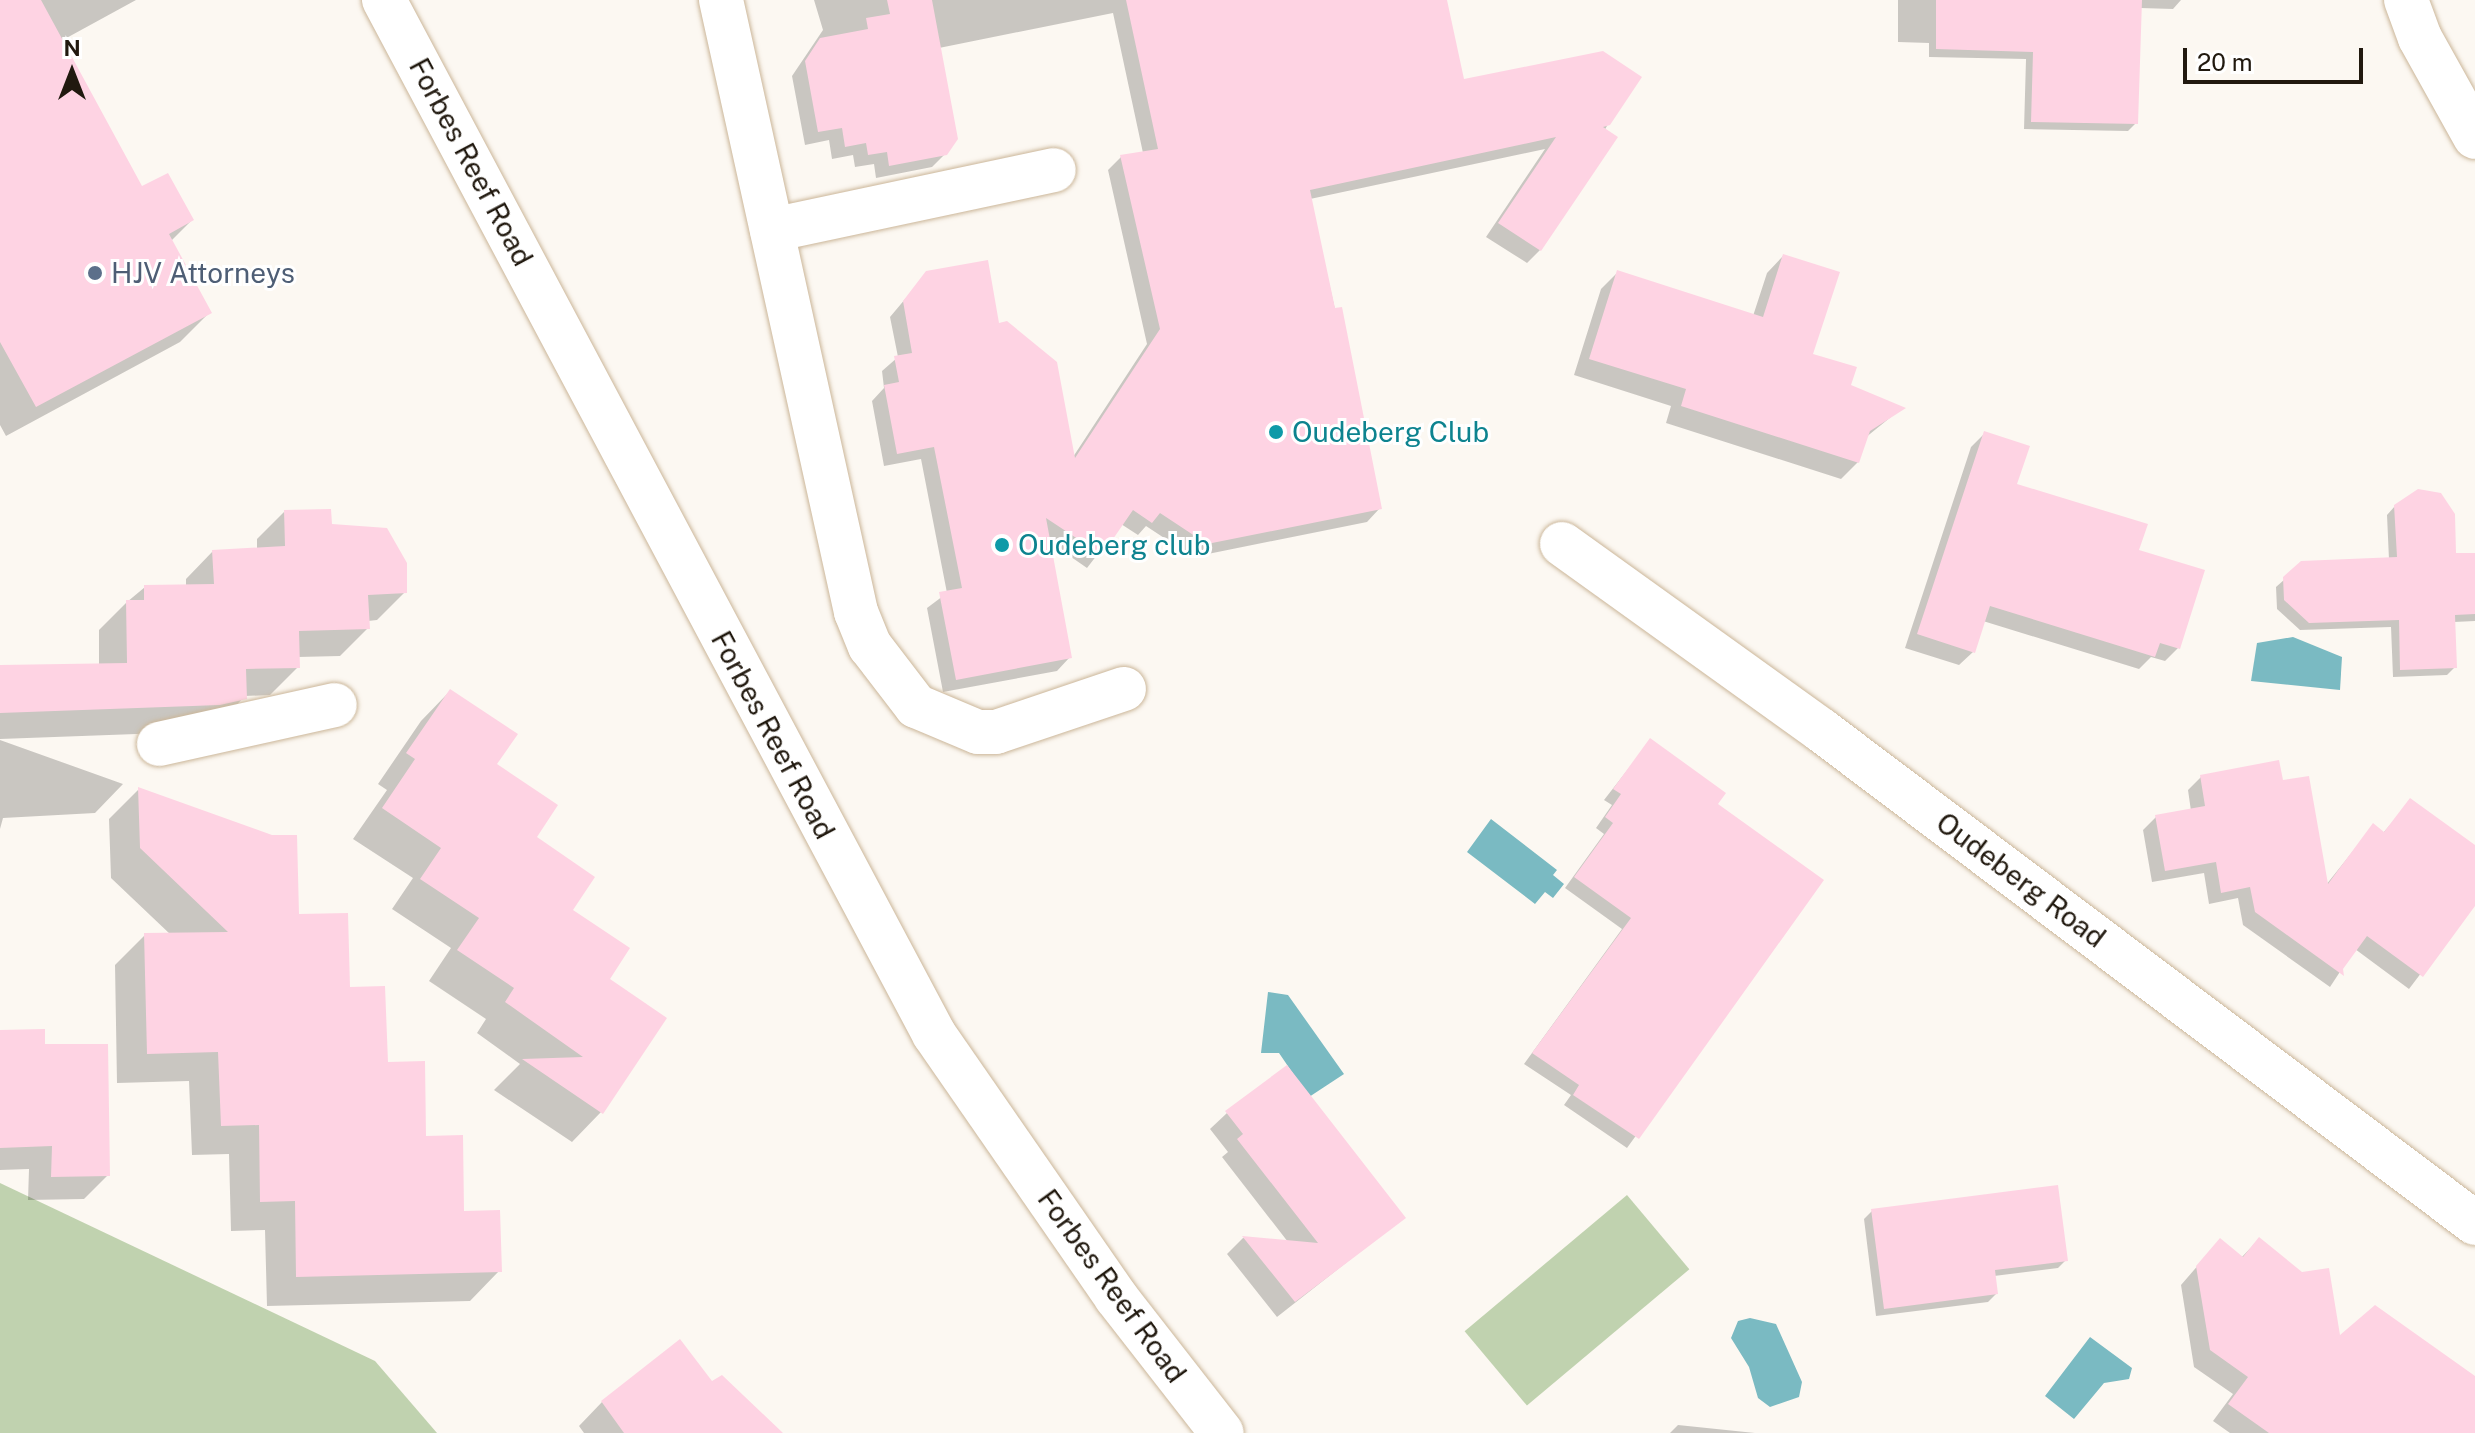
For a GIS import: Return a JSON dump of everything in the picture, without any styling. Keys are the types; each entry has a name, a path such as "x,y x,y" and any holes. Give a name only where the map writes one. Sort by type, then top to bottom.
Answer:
{"street":[{"name":"Forbes Reef Road","path":"384,0 934,1034 1116,1297 1222,1433"},
{"path":"721,0 856,612 879,658 916,706 978,732 996,732 1124,689"},
{"path":"2406,0 2420,38 2475,137"},
{"path":"772,230 1054,170"},
{"name":"Oudeberg Road","path":"1562,544 1845,748 2475,1223"},
{"path":"159,744 335,705"}],"green space":[{"path":"0,1183 375,1361 437,1433 0,1433"},
{"path":"1627,1195 1689,1269 1527,1406 1465,1331"}],"water":[{"path":"2293,637 2342,657 2340,690 2251,681 2257,643"},
{"path":"1491,819 1557,870 1553,875 1564,884 1553,898 1545,892 1535,904 1467,852"},
{"path":"1268,992 1288,995 1344,1074 1309,1097 1279,1053 1261,1053"},
{"path":"1750,1318 1776,1324 1802,1382 1799,1397 1770,1407 1758,1398 1749,1367 1731,1338 1738,1321"},
{"path":"2090,1337 2132,1368 2129,1379 2104,1383 2074,1419 2045,1396"}],"building":[{"name":"HJV Attorneys","path":"0,0 41,0 142,186 168,173 194,220 169,234 212,313 36,407 0,342"},
{"path":"887,0 932,0 958,139 947,155 889,166 887,152 868,155 866,143 845,147 842,128 818,132 805,61 820,38 868,29 866,18 890,14"},
{"path":"1126,0 1447,0 1464,79 1603,51 1642,77 1610,125 1603,127 1618,137 1541,251 1498,223 1556,137 1310,190 1335,308 1342,307 1382,509 1207,544 1160,513 1152,523 1133,510 1102,555 1046,518 1072,658 956,680 939,592 962,588 934,447 897,454 884,385 899,382 894,356 912,353 903,301 926,271 988,260 999,323 1007,321 1057,362 1075,458 1160,329 1120,155 1158,149"},
{"path":"1936,0 2142,0 2138,124 2031,122 2033,52 1936,49"},
{"path":"1783,254 1840,272 1813,354 1857,367 1851,385 1906,408 1870,431 1859,463 1681,406 1686,389 1589,359 1617,270 1763,317"},
{"path":"1984,431 2030,446 2017,484 2148,524 2139,550 2205,570 2180,649 2160,643 2155,657 1990,606 1975,653 1917,634"},
{"path":"2418,489 2441,493 2455,514 2456,553 2475,553 2475,614 2455,615 2457,668 2400,670 2399,620 2309,623 2284,600 2283,577 2301,561 2397,557 2394,505"},
{"path":"331,509 332,524 387,528 407,563 407,593 368,595 370,629 299,631 300,668 246,669 247,699 220,705 0,713 0,665 127,663 126,600 144,600 144,585 214,584 212,550 285,546 284,510"},
{"path":"450,689 518,734 497,764 558,805 537,837 595,877 573,910 630,948 610,979 667,1018 603,1114 522,1059 583,1057 505,1002 514,988 457,950 479,918 420,879 441,848 382,808 415,759 406,753"},
{"path":"1650,738 1726,793 1718,804 1824,880 1639,1139 1573,1095 1579,1085 1532,1053 1631,918 1574,877 1613,823 1605,817 1621,794 1613,789"},
{"path":"2279,760 2283,780 2309,776 2328,884 2373,823 2384,832 2410,798 2475,845 2475,906 2423,977 2367,936 2343,969 2344,976 2255,912 2250,887 2221,893 2216,862 2165,871 2155,815 2205,806 2200,775"},
{"path":"138,787 272,835 297,835 299,914 348,913 350,987 385,986 388,1062 425,1061 426,1136 463,1135 464,1211 500,1210 502,1272 296,1277 295,1201 260,1202 259,1125 221,1126 218,1052 147,1054 144,933 228,932 140,848"},
{"path":"45,1029 45,1044 108,1044 110,1176 51,1177 52,1146 0,1148 0,1030"},
{"path":"1287,1065 1406,1218 1295,1302 1242,1236 1318,1243 1237,1139 1243,1134 1225,1111"},
{"path":"2058,1185 2068,1261 1995,1270 1998,1294 1884,1309 1871,1209"},
{"path":"2259,1237 2302,1272 2329,1268 2340,1335 2375,1305 2475,1376 2475,1433 2269,1433 2228,1404 2248,1377 2210,1350 2196,1266 2220,1238 2243,1257"},
{"path":"680,1339 712,1381 722,1375 783,1433 624,1433 601,1401"}],"place":[{"name":"HJV Attorneys","path":"95,273"},
{"name":"Oudeberg Club","path":"1276,432"},
{"name":"Oudeberg club","path":"1002,545"}]}
